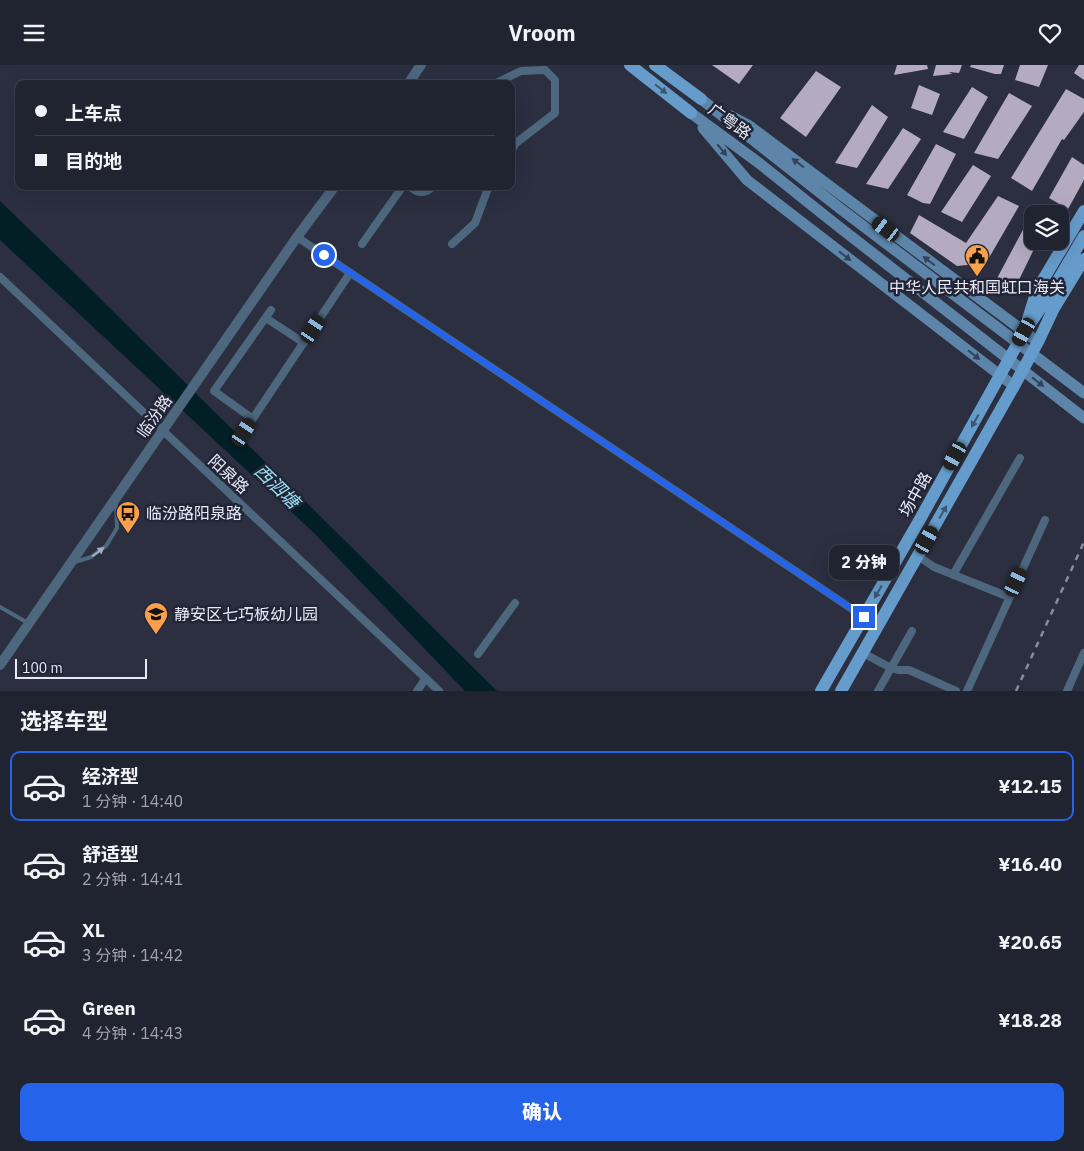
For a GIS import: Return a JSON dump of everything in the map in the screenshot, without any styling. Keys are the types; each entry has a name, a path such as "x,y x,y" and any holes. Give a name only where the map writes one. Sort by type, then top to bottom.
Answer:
{"main road":[{"path":"630,65 691,113"},
{"path":"656,65 701,99"},
{"name":"广粤路","path":"701,99 842,210 1084,393"},
{"name":"广粤路","path":"701,99 748,125 1038,342"},
{"name":"广粤路","path":"691,113 759,163 1084,418"},
{"name":"广粤路","path":"691,113 747,180 1014,386"},
{"path":"1024,332 1037,290 1084,211"},
{"name":"场中路","path":"821,691 1024,332 1047,299 1084,236"},
{"name":"场中路","path":"841,691 1014,386 1054,308 1084,259"},
{"name":"场中路","path":"1038,342 1084,274"}],"street":[{"path":"411,80 421,65"},
{"path":"502,80 521,71 547,68 555,80 555,113 515,145"},
{"name":"临汾路","path":"0,665 297,237 332,190"},
{"path":"362,244 400,190"},
{"path":"414,190 420,193 429,190"},
{"path":"452,244 475,223 488,190"},
{"path":"297,237 864,617"},
{"path":"244,432 350,273"},
{"name":"阳泉路","path":"0,277 165,428 438,691"},
{"path":"253,419 214,391 271,310"},
{"path":"266,318 304,343"},
{"path":"953,575 1020,458"},
{"path":"967,691 1045,520"},
{"path":"918,556 934,567 1009,597"},
{"path":"478,654 515,603"},
{"path":"878,691 912,631"},
{"path":"863,653 891,668 909,671 956,691"},
{"path":"1067,691 1084,653"},
{"path":"417,691 426,678"}],"lane":[{"path":"70,563 91,557 106,546 117,528 116,497"},
{"path":"0,607 28,623"}],"water":[{"name":"西泗塘","path":"0,201 498,691 465,691 314,533 0,240"}],"building":[{"path":"712,65 753,65 739,84"},
{"path":"897,65 927,65 928,69 894,75"},
{"path":"936,65 962,65 959,73 949,72 952,74 933,76"},
{"path":"971,65 1004,65 1001,74 995,74 970,67"},
{"path":"1020,65 1048,65 1039,87 1015,80"},
{"path":"1079,65 1084,65 1084,80 1074,73"},
{"path":"816,71 841,87 806,137 780,118"},
{"path":"919,85 940,94 932,115 911,108"},
{"path":"972,87 988,97 964,139 943,132"},
{"path":"1066,89 1084,99 1084,112 1064,140 1062,139 1032,191 1011,178"},
{"path":"1009,93 1032,106 998,159 974,153"},
{"path":"872,105 888,117 857,168 835,163"},
{"path":"903,128 921,139 888,189 866,184"},
{"path":"936,144 956,154 930,204 923,203 907,195"},
{"path":"1072,157 1084,165 1084,180 1069,207 1069,205 1061,205 1049,198"},
{"path":"973,165 991,176 962,222 941,212"},
{"path":"998,196 1019,206 986,263 957,266 910,233 919,215 966,243"},
{"path":"1024,228 1024,250 1034,250 1013,292 995,282"}],"railway":[{"path":"1016,691 1084,542"}],"place":[{"name":"中华人民共和国虹口海关","path":"977,277"},
{"name":"临汾路阳泉路","path":"128,534"},
{"name":"静安区七巧板幼儿园","path":"156,635"}],"route":[{"path":"324,255 864,617"}]}
